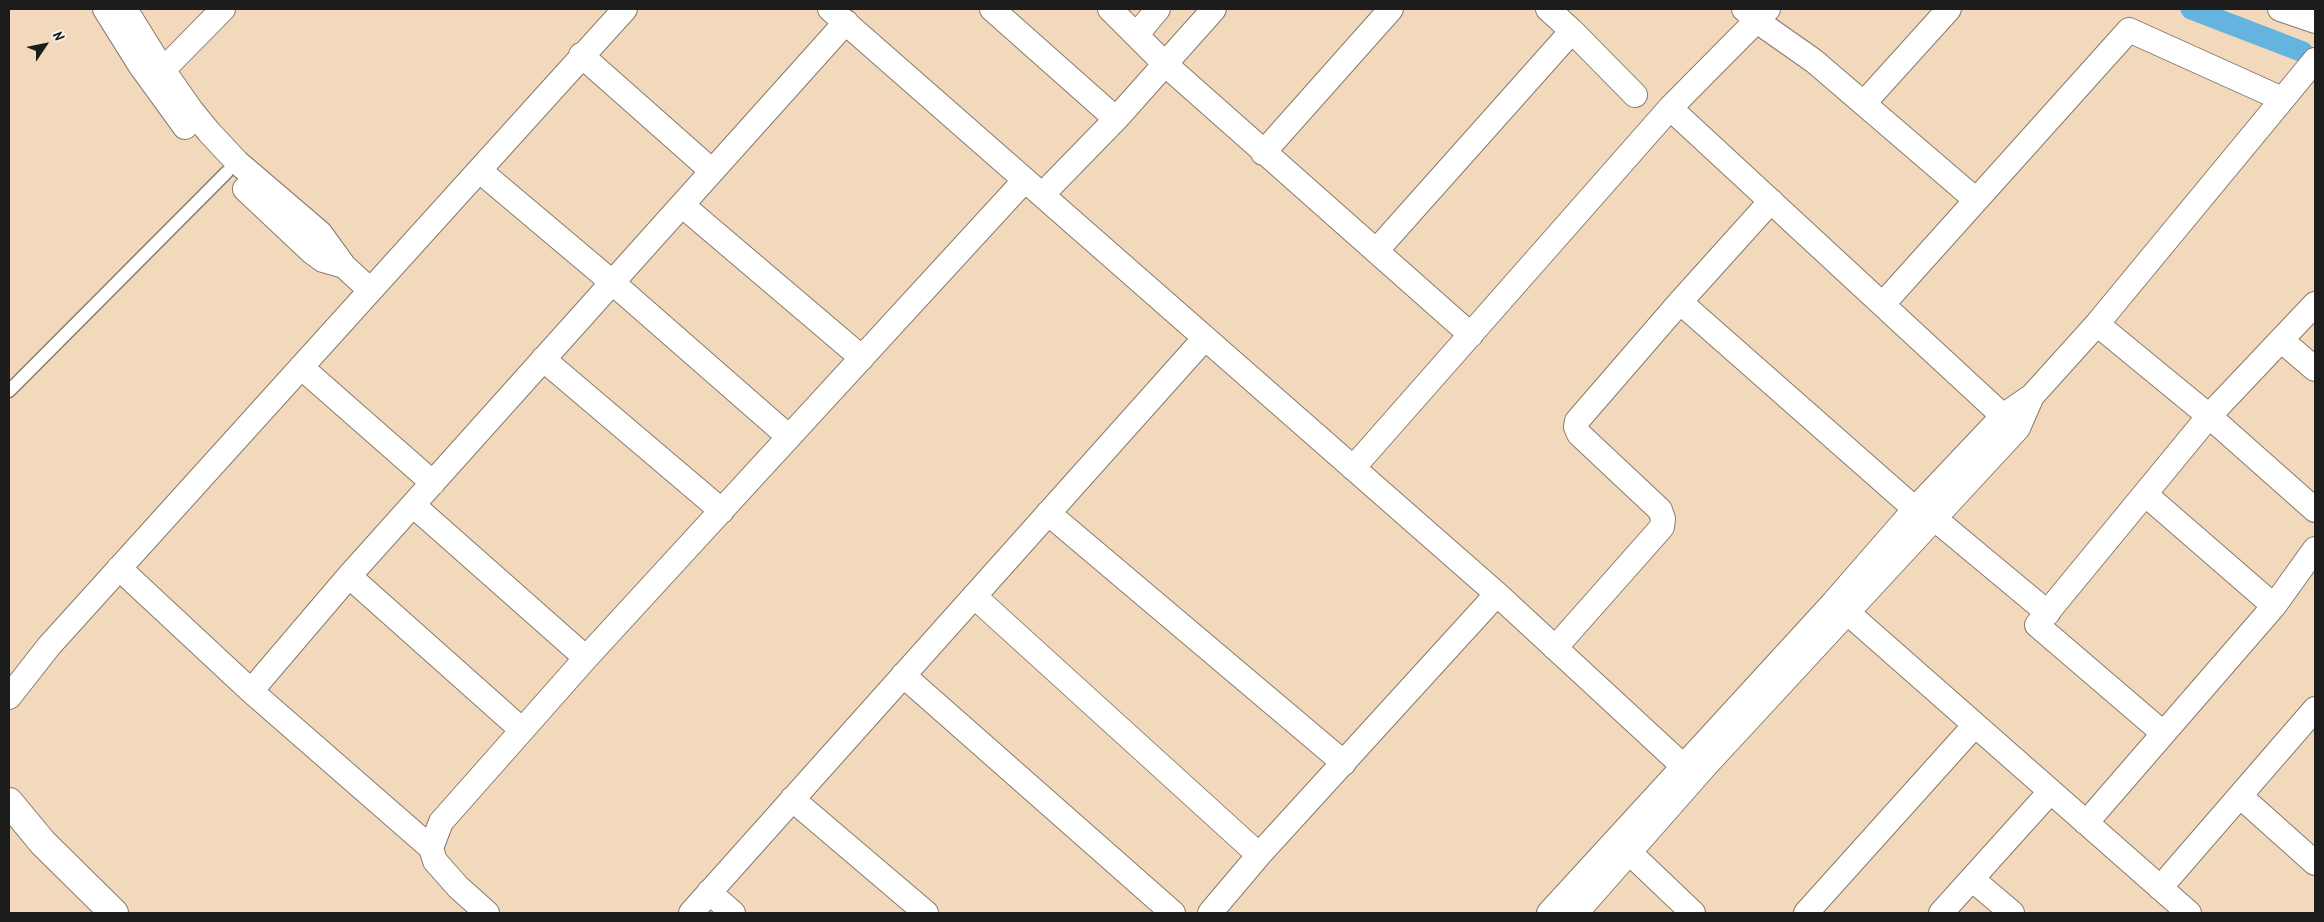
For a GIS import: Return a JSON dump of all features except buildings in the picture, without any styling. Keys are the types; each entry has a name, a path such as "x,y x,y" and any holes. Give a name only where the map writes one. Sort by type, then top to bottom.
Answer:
{"street":[{"path":"105,9 174,114 227,172 312,252 323,260 344,266"},
{"path":"125,9 190,110 209,132 237,162 320,233 344,266 370,290"},
{"path":"163,70 223,9"},
{"path":"9,697 49,646 480,171 581,55 625,9"},
{"path":"992,9 1116,119"},
{"path":"1110,9 1165,64 1471,335"},
{"path":"1137,34 1158,9"},
{"path":"430,848 441,822 522,730 862,358 1034,188 1116,119 1214,9"},
{"path":"1263,152 1391,9"},
{"path":"1548,9 1635,95"},
{"path":"1864,103 1949,9"},
{"path":"2280,9 2315,21"},
{"path":"1353,468 1756,13 1976,200"},
{"path":"251,691 349,576 712,172 838,16 1497,594 1682,765"},
{"path":"1882,304 2129,30 2282,99"},
{"path":"1376,251 1572,31"},
{"path":"581,55 712,172"},
{"path":"1576,913 1707,764 1848,613 2003,416 2032,396 2097,324 2315,60"},
{"path":"1670,108 2003,416"},
{"path":"480,171 613,282 789,437"},
{"path":"1555,648 1662,527 1663,519 1660,510 1579,434 1576,427 1577,421 1771,201"},
{"path":"682,205 862,358"},
{"path":"1680,302 1925,514 2048,613"},
{"path":"2163,733 2037,626 2209,416 2315,304"},
{"path":"2097,324 2209,416 2315,510"},
{"path":"691,913 1205,338"},
{"path":"2281,340 2315,369"},
{"path":"543,359 722,511"},
{"path":"301,367 433,483"},
{"path":"1549,913 1682,765 1834,602 2018,428 2032,396"},
{"path":"2146,494 2274,606"},
{"path":"413,504 586,658"},
{"path":"1048,514 1344,763"},
{"path":"2086,823 2274,606 2315,549"},
{"path":"119,568 251,691 430,848 435,861 442,871 487,913"},
{"path":"349,576 522,730"},
{"path":"1210,913 1259,855 1497,594"},
{"path":"974,596 1259,855"},
{"path":"1848,613 2189,913"},
{"path":"903,676 1173,913"},
{"path":"2160,888 2315,709"},
{"path":"1806,913 1975,725"},
{"path":"1941,913 2050,792"},
{"path":"2240,796 2315,863"},
{"path":"792,799 926,913"},
{"path":"9,802 43,844 114,913"},
{"path":"1630,852 1693,913"},
{"path":"1972,879 2012,913"},
{"path":"709,892 733,913"}],"lane":[{"path":"9,391 227,172"}],"waterway":[{"path":"2191,9 2303,52"}]}
